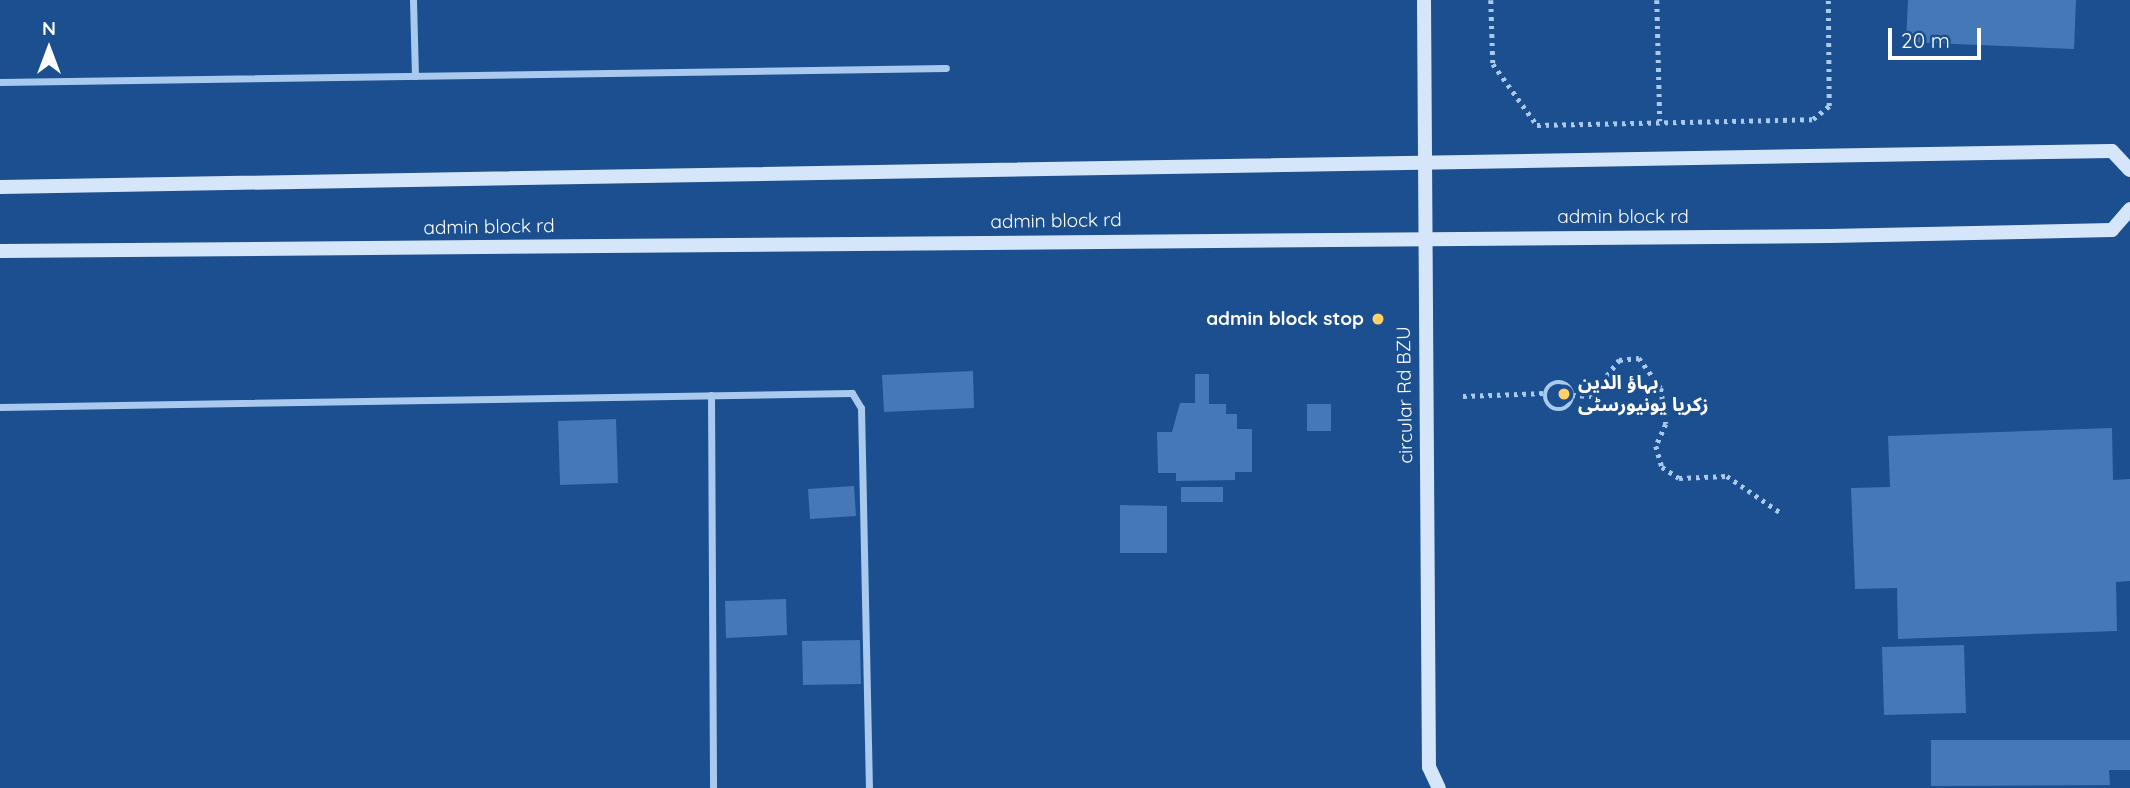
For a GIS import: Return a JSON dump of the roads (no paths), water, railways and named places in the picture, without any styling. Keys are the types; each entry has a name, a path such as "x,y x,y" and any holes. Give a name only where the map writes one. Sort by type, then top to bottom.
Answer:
{"street":[{"path":"413,0 415,76"},
{"name":"circular Rd BZU","path":"1424,0 1423,236 1429,767 1439,788"},
{"path":"0,82 946,68"},
{"path":"0,187 2112,151 2130,170"},
{"name":"admin block rd","path":"0,251 2112,230 2130,209"},
{"path":"0,407 711,396 860,397 869,788"},
{"path":"711,396 713,788"}],"place":[{"name":"admin block stop","path":"1378,319"},
{"name":"بہاؤ الدین زکریا یونیورسٹی","path":"1564,394"}]}
